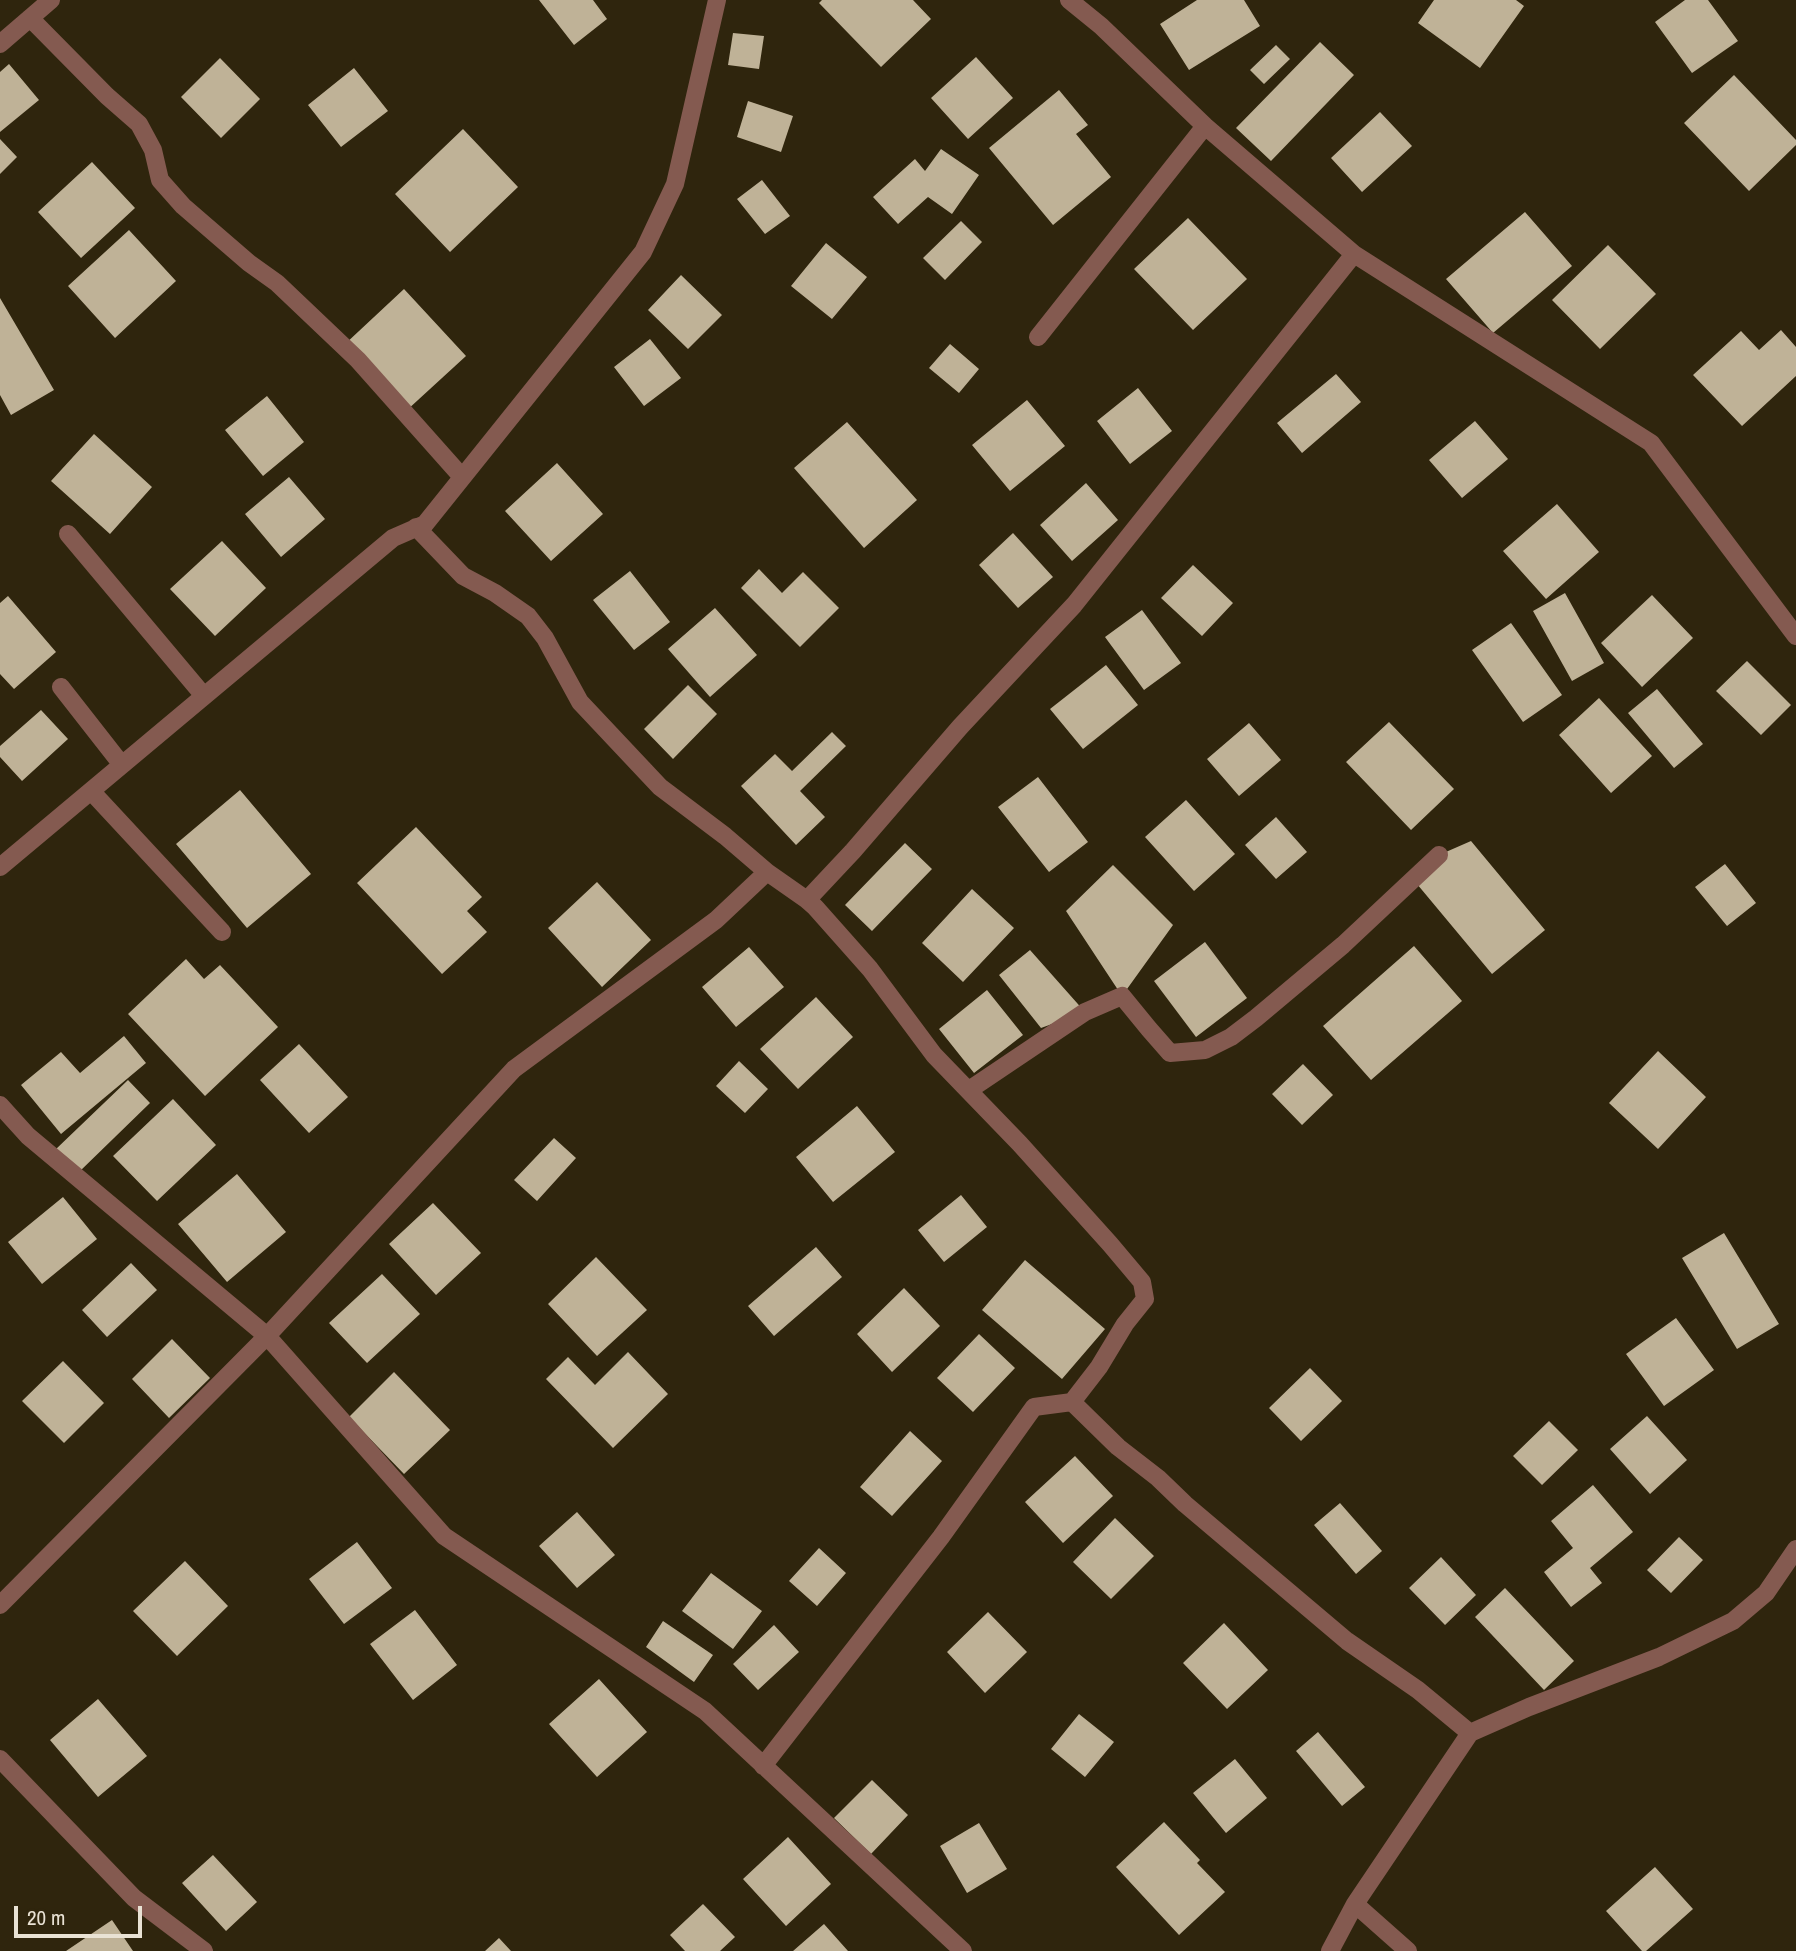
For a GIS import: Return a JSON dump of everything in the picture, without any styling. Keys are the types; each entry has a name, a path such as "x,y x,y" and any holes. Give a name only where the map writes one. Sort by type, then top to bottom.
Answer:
{"street":[{"path":"0,44 51,0"},
{"path":"0,867 393,538 425,524 643,252 675,184 717,0"},
{"path":"1069,0 1101,26 1205,126 1354,254 1651,443 1796,636"},
{"path":"30,18 107,96 139,124 153,150 160,180 183,206 277,283 358,360 462,477"},
{"path":"1038,337 1205,126"},
{"path":"807,900 960,727 1074,605 1354,254"},
{"path":"416,527 463,576 495,593 528,616 545,638 580,702 660,787 767,872 807,900 833,927 870,970 934,1055 1037,1163 1142,1282 1145,1299 1072,1402 1034,1407 941,1536 764,1766"},
{"path":"68,534 204,696"},
{"path":"61,687 122,765"},
{"path":"91,791 222,932"},
{"path":"969,1090 1086,1012 1122,996 1170,1053 1205,1050 1231,1037 1256,1018 1343,945 1439,855"},
{"path":"0,1605 267,1336 514,1069 716,920 767,872"},
{"path":"0,1105 28,1136 267,1336 444,1536 705,1711 962,1951"},
{"path":"1072,1402 1118,1447 1158,1478 1347,1641 1418,1690 1470,1732"},
{"path":"1330,1951 1355,1904 1470,1732 1658,1657 1733,1621 1766,1593 1796,1549"},
{"path":"0,1759 134,1898 204,1951"},
{"path":"1355,1904 1408,1951"}],"building":[{"path":"539,0 593,0 607,19 574,45"},
{"path":"822,0 913,0 931,19 881,67 819,3"},
{"path":"1197,0 1244,0 1260,26 1189,70 1160,24"},
{"path":"1434,0 1516,0 1524,6 1480,68 1418,23"},
{"path":"1685,0 1708,0 1738,41 1692,73 1655,22"},
{"path":"733,33 764,36 759,69 728,65"},
{"path":"1320,42 1354,75 1271,161 1236,128"},
{"path":"1276,45 1290,59 1264,84 1250,70"},
{"path":"976,57 1013,98 968,139 931,98"},
{"path":"220,58 260,99 221,138 181,97"},
{"path":"9,64 39,100 0,132 0,72"},
{"path":"354,68 388,111 341,147 308,105"},
{"path":"1734,75 1796,140 1796,145 1749,191 1684,123"},
{"path":"1059,90 1088,125 1076,134 1111,177 1053,225 989,148"},
{"path":"748,101 793,116 781,152 737,137"},
{"path":"1380,112 1412,146 1362,192 1331,158"},
{"path":"463,129 518,187 450,252 395,194"},
{"path":"0,139 17,157 0,174"},
{"path":"941,149 979,175 952,214 928,197 898,224 873,197 915,159 925,171"},
{"path":"92,162 135,208 81,258 38,212"},
{"path":"762,180 790,216 765,234 737,199"},
{"path":"1525,212 1572,266 1493,333 1446,279"},
{"path":"1188,218 1247,279 1193,330 1134,269"},
{"path":"961,221 982,242 945,280 923,258"},
{"path":"129,230 176,281 115,338 68,286"},
{"path":"826,243 867,277 832,319 791,286"},
{"path":"1608,245 1656,294 1600,349 1552,300"},
{"path":"681,275 722,315 688,349 648,310"},
{"path":"404,289 466,356 406,411 344,345"},
{"path":"0,298 54,390 11,415 0,395"},
{"path":"1781,330 1796,347 1796,376 1742,426 1693,375 1741,331 1759,350"},
{"path":"650,339 681,378 644,406 614,367"},
{"path":"950,344 979,369 959,393 929,368"},
{"path":"1336,374 1361,402 1302,453 1277,423"},
{"path":"1138,388 1172,431 1130,464 1097,421"},
{"path":"267,396 304,442 263,476 225,430"},
{"path":"1027,400 1065,446 1010,491 972,445"},
{"path":"1475,421 1508,459 1462,498 1429,460"},
{"path":"847,422 917,500 864,548 794,468"},
{"path":"94,434 152,487 110,534 51,481"},
{"path":"557,463 603,514 551,561 505,511"},
{"path":"289,477 325,519 281,557 245,514"},
{"path":"1086,483 1118,520 1072,561 1040,525"},
{"path":"1557,504 1599,552 1546,599 1503,551"},
{"path":"1013,533 1053,577 1018,608 979,565"},
{"path":"222,541 266,588 215,636 170,589"},
{"path":"1193,565 1233,603 1202,636 1161,598"},
{"path":"759,569 782,593 803,572 839,608 800,647 741,588"},
{"path":"630,571 670,622 634,650 593,600"},
{"path":"1565,593 1604,663 1572,681 1533,611"},
{"path":"1652,595 1693,638 1642,687 1601,643"},
{"path":"8,596 56,652 14,689 0,674 0,603"},
{"path":"715,608 757,655 710,697 668,649"},
{"path":"1142,610 1181,663 1144,690 1105,637"},
{"path":"1511,623 1562,695 1523,722 1472,650"},
{"path":"1747,661 1791,705 1761,735 1716,691"},
{"path":"1106,665 1138,705 1083,749 1050,709"},
{"path":"688,685 717,714 673,759 644,729"},
{"path":"1657,689 1703,744 1674,768 1628,713"},
{"path":"1599,698 1652,756 1611,793 1559,735"},
{"path":"41,710 68,739 22,781 0,757 0,746"},
{"path":"1389,722 1454,789 1411,830 1346,762"},
{"path":"1249,723 1281,760 1239,796 1207,759"},
{"path":"832,732 846,746 800,791 825,817 796,845 741,786 775,754 792,771"},
{"path":"1038,777 1088,842 1049,872 998,807"},
{"path":"240,790 311,874 247,928 176,844"},
{"path":"1186,800 1235,854 1194,891 1145,837"},
{"path":"1276,817 1307,852 1276,879 1245,845"},
{"path":"416,827 482,897 467,911 487,932 442,974 357,883"},
{"path":"1471,841 1545,930 1492,974 1417,884 1439,855"},
{"path":"905,843 932,869 872,931 845,905"},
{"path":"1725,864 1756,903 1727,926 1695,887"},
{"path":"1113,865 1173,925 1122,996 1066,911"},
{"path":"597,882 651,940 602,987 548,928"},
{"path":"972,889 1014,928 963,982 922,943"},
{"path":"1205,942 1247,998 1196,1037 1154,981"},
{"path":"1414,946 1462,1001 1371,1080 1323,1026"},
{"path":"749,947 784,987 736,1027 702,987"},
{"path":"1030,950 1085,1012 1041,1028 999,975"},
{"path":"186,959 204,979 220,965 278,1027 205,1096 128,1014"},
{"path":"987,990 1023,1035 974,1073 939,1029"},
{"path":"816,997 853,1037 798,1089 760,1049"},
{"path":"124,1036 146,1063 61,1134 21,1085 61,1052 80,1073"},
{"path":"299,1044 348,1097 309,1133 260,1080"},
{"path":"1658,1051 1706,1097 1658,1149 1609,1103"},
{"path":"739,1061 768,1089 745,1113 716,1086"},
{"path":"1303,1064 1333,1095 1302,1125 1272,1094"},
{"path":"128,1080 150,1103 78,1173 55,1150"},
{"path":"173,1099 216,1145 157,1201 113,1156"},
{"path":"857,1106 895,1152 833,1202 796,1157"},
{"path":"554,1138 576,1158 537,1201 514,1180"},
{"path":"237,1174 286,1232 227,1282 178,1224"},
{"path":"961,1195 987,1227 944,1262 918,1230"},
{"path":"63,1197 97,1239 42,1284 8,1242"},
{"path":"433,1203 481,1253 436,1295 389,1244"},
{"path":"1724,1233 1779,1324 1737,1349 1682,1258"},
{"path":"816,1247 842,1277 774,1336 748,1306"},
{"path":"596,1257 647,1310 597,1356 548,1304"},
{"path":"1025,1260 1105,1329 1062,1379 982,1310"},
{"path":"131,1263 157,1290 107,1337 82,1310"},
{"path":"382,1274 420,1314 367,1363 329,1323"},
{"path":"904,1288 940,1326 892,1372 857,1334"},
{"path":"1676,1318 1714,1370 1664,1406 1626,1354"},
{"path":"979,1334 1015,1368 973,1412 937,1378"},
{"path":"172,1339 210,1378 169,1418 132,1379"},
{"path":"628,1352 668,1394 613,1448 546,1379 568,1357 595,1385"},
{"path":"63,1361 104,1403 64,1443 22,1401"},
{"path":"1310,1368 1342,1401 1301,1441 1269,1408"},
{"path":"394,1372 450,1430 404,1474 349,1417"},
{"path":"1647,1416 1687,1460 1650,1494 1610,1449"},
{"path":"1549,1421 1578,1450 1542,1485 1513,1456"},
{"path":"910,1431 942,1461 892,1516 860,1487"},
{"path":"1075,1456 1113,1496 1063,1543 1025,1502"},
{"path":"1593,1485 1633,1532 1590,1568 1602,1583 1571,1607 1544,1572 1573,1548 1551,1521"},
{"path":"1340,1503 1382,1551 1356,1574 1314,1525"},
{"path":"577,1512 615,1555 577,1588 539,1546"},
{"path":"1115,1518 1154,1556 1111,1599 1073,1562"},
{"path":"1679,1537 1703,1560 1671,1593 1647,1570"},
{"path":"357,1542 392,1588 344,1624 309,1579"},
{"path":"819,1548 846,1573 817,1606 789,1581"},
{"path":"1441,1557 1476,1595 1445,1625 1409,1588"},
{"path":"185,1561 228,1606 177,1656 133,1611"},
{"path":"711,1573 762,1611 733,1649 682,1611"},
{"path":"1505,1588 1574,1661 1544,1690 1475,1617"},
{"path":"415,1610 457,1665 413,1700 370,1644"},
{"path":"988,1612 1027,1652 985,1693 947,1652"},
{"path":"663,1621 713,1655 694,1682 646,1647"},
{"path":"1224,1623 1268,1670 1227,1709 1183,1663"},
{"path":"774,1625 799,1652 758,1690 733,1664"},
{"path":"599,1679 647,1732 597,1777 549,1724"},
{"path":"98,1699 147,1756 98,1797 50,1740"},
{"path":"1079,1714 1114,1742 1085,1777 1051,1749"},
{"path":"1318,1732 1365,1787 1342,1806 1296,1751"},
{"path":"1235,1759 1267,1798 1226,1833 1193,1793"},
{"path":"872,1780 908,1815 871,1854 834,1818"},
{"path":"1164,1822 1200,1860 1197,1863 1225,1892 1179,1935 1116,1867"},
{"path":"979,1823 1007,1869 967,1893 940,1846"},
{"path":"788,1837 831,1884 786,1926 743,1879"},
{"path":"213,1855 257,1902 226,1931 182,1883"},
{"path":"1655,1867 1693,1909 1646,1951 1642,1951 1606,1911"},
{"path":"703,1904 735,1937 720,1951 685,1951 670,1935"},
{"path":"112,1920 133,1951 66,1951"},
{"path":"824,1924 848,1951 793,1951"},
{"path":"499,1938 511,1951 485,1951"}]}
